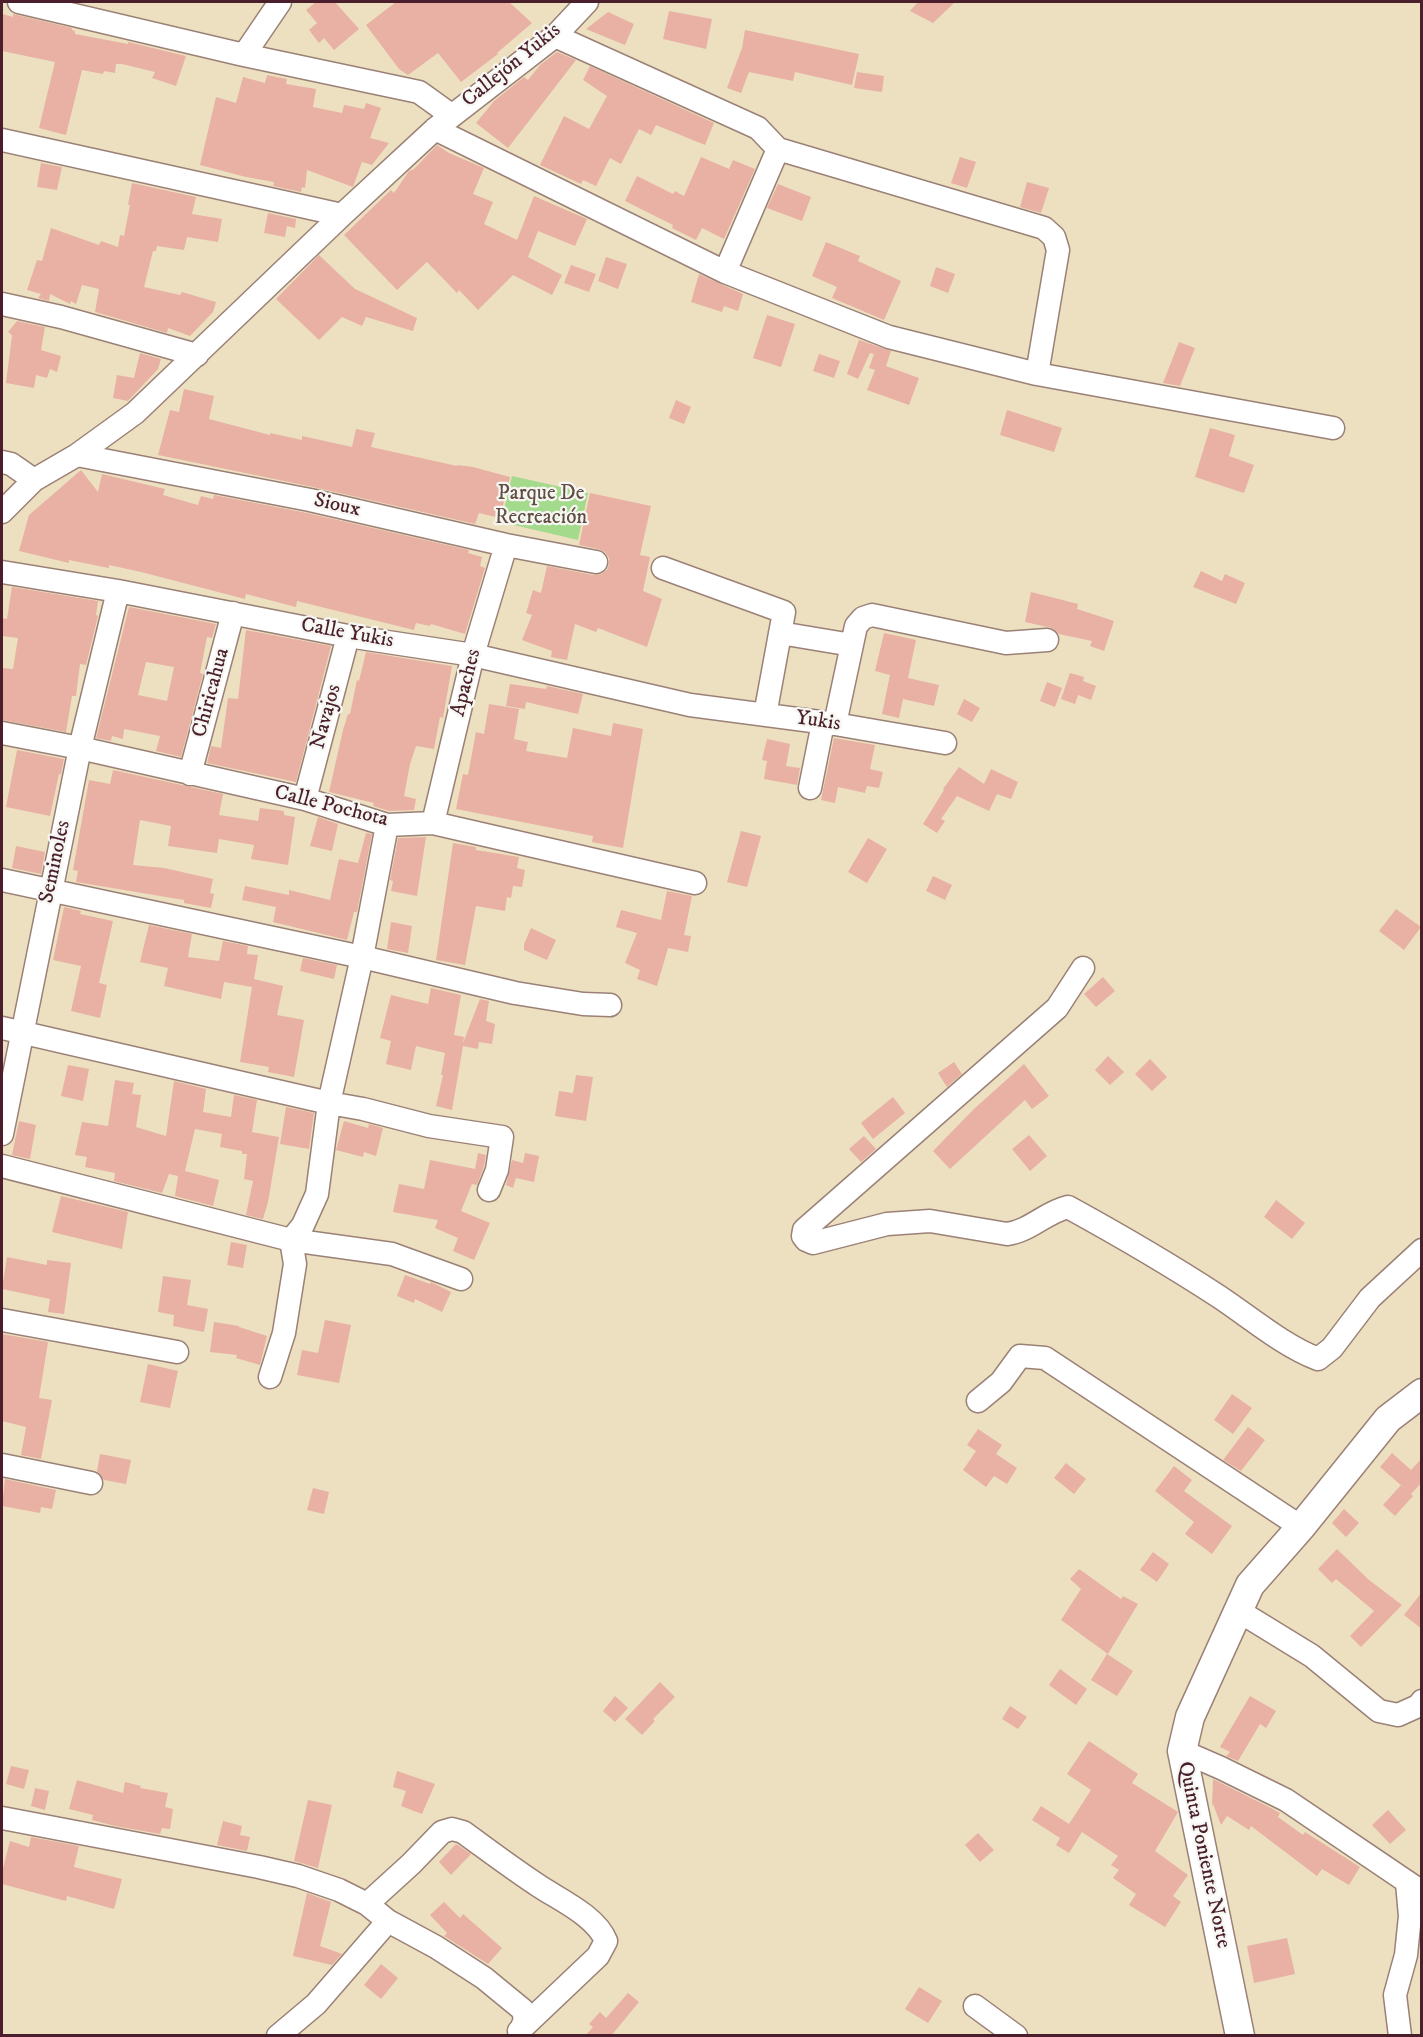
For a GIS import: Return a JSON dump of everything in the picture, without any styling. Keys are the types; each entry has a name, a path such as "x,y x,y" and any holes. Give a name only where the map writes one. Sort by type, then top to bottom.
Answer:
{"street":[{"path":"19,2 45,5 244,55 419,92 443,122 726,272 889,337 1037,374 1334,428"},
{"path":"244,55 280,2"},
{"name":"Callejón Yukis","path":"2,512 34,480 77,455 135,413 443,122 555,36 583,3"},
{"path":"555,36 758,128 778,149 1044,228 1054,237 1058,250 1037,374"},
{"path":"2,140 342,215"},
{"path":"726,272 778,149"},
{"path":"2,304 61,317 197,355"},
{"name":"Sioux","path":"77,455 310,500 596,562"},
{"path":"2,462 11,464 34,480"},
{"name":"Apaches","path":"433,823 473,655 506,544"},
{"path":"663,568 782,622 852,645"},
{"name":"Calle Yukis","path":"2,572 118,591 348,636 473,655 690,705"},
{"name":"Seminoles","path":"2,1134 12,1030 51,889 80,748 118,591"},
{"name":"Chiricahua","path":"190,774 233,613"},
{"path":"810,788 856,626 863,618 872,615 1006,643 1047,640"},
{"path":"765,715 782,622"},
{"name":"Navajos","path":"305,799 348,636"},
{"name":"Yukis","path":"690,705 829,723 945,743"},
{"name":"Calle Pochota","path":"2,733 80,748 305,799 387,825 433,823 695,883"},
{"path":"270,1377 284,1333 295,1264 291,1240 303,1225 317,1194 330,1104 363,957 387,825"},
{"path":"2,880 363,957 523,995 583,1004 610,1005"},
{"path":"1083,968 1057,1008 804,1230 803,1236 806,1240 813,1243 887,1224 930,1221 1007,1234 1020,1232 1059,1209 1068,1207 1131,1241 1300,1352 1318,1359 1332,1348 1370,1298 1422,1251"},
{"path":"12,1030 429,1126 502,1137 497,1170 489,1190"},
{"path":"2,1166 291,1240 392,1254 461,1279"},
{"path":"2,1320 177,1352"},
{"path":"978,1401 1001,1382 1020,1356 1045,1358 1301,1527"},
{"name":"Quinta Poniente Norte","path":"1240,2036 1182,1751 1190,1717 1250,1585 1301,1527 1388,1419 1422,1393"},
{"path":"2,1465 91,1483"},
{"path":"1237,1610 1312,1656 1379,1711 1398,1714 1418,1706 1422,1701"},
{"path":"1182,1751 1221,1767 1286,1800 1414,1888 1406,1955 1395,1995 1400,2036"},
{"path":"2,1818 259,1866 339,1890 367,1904 388,1921 436,1947 484,1978 523,2010 525,2020 518,2032"},
{"path":"367,1904 442,1832 452,1829 463,1832 540,1887 575,1908 603,1932 606,1941 598,1956 518,2032"},
{"path":"278,2036 316,2004 388,1921"},
{"path":"975,2006 1016,2036"}],"green space":[{"name":"Parque De Recreación","path":"512,476 588,493 578,540 501,522"}],"building":[{"path":"316,2 335,2 359,29 334,50 324,38 319,43 309,30 317,23 306,10"},
{"path":"396,2 509,2 532,23 498,54 461,82 438,53 408,75 399,69 366,25"},
{"path":"918,2 955,2 933,23 910,11"},
{"path":"669,11 712,19 706,49 663,39"},
{"path":"608,12 634,24 625,45 586,29"},
{"path":"2,14 13,17 13,14 72,28 75,34 128,44 128,42 186,56 176,86 152,78 155,72 122,64 116,64 115,73 104,71 103,74 82,70 66,135 39,128 55,62 2,51"},
{"path":"745,30 859,54 852,85 795,72 793,81 749,72 741,93 727,88 742,48"},
{"path":"557,52 576,60 508,148 476,123 494,101 524,77 528,80 540,65"},
{"path":"590,66 714,123 705,145 656,125 651,135 639,129 621,164 610,158 596,186 583,180 581,184 540,165 564,116 589,129 607,96 583,80"},
{"path":"857,72 884,76 882,92 854,88"},
{"path":"267,75 287,79 286,84 316,89 313,107 342,113 344,105 364,109 366,103 381,108 370,138 389,143 372,165 362,162 353,187 307,170 305,188 302,187 301,192 273,186 274,182 200,165 216,97 236,103 243,77 265,83"},
{"path":"437,145 449,153 484,168 473,194 493,202 484,224 517,240 534,196 587,219 575,246 538,231 528,257 562,275 552,295 513,275 478,310 459,290 457,293 427,262 397,290 344,235 391,190 394,193 409,171 414,169"},
{"path":"701,157 729,169 733,160 755,169 724,239 702,228 696,240 672,228 673,225 625,201 637,176 673,194 675,191 684,196"},
{"path":"960,157 976,162 967,188 951,183"},
{"path":"41,163 62,167 57,190 37,187"},
{"path":"1027,182 1049,188 1041,213 1020,207"},
{"path":"132,183 196,197 192,214 222,219 218,242 187,237 184,250 157,246 156,251 153,251 144,287 180,295 182,292 216,302 213,312 190,336 168,328 167,333 95,312 99,289 82,285 76,304 71,301 70,304 50,294 49,301 38,298 41,294 27,290 37,260 42,261 51,228 99,245 101,241 118,247 120,235 124,236"},
{"path":"778,184 811,197 802,221 767,208"},
{"path":"268,213 296,219 295,228 287,226 285,237 264,233"},
{"path":"826,242 860,256 858,261 901,281 884,320 832,298 837,287 812,276"},
{"path":"319,255 355,289 417,318 413,331 366,317 362,326 342,317 319,340 276,299"},
{"path":"606,257 627,264 618,289 598,281"},
{"path":"571,265 596,274 589,292 564,283"},
{"path":"936,267 955,274 948,293 930,286"},
{"path":"699,274 743,294 738,311 724,306 722,312 691,302"},
{"path":"767,315 795,324 781,367 753,358"},
{"path":"17,321 45,327 41,350 61,356 57,372 50,369 47,378 36,375 34,388 6,383 12,335 8,332"},
{"path":"859,340 891,351 886,366 919,378 909,405 867,390 875,370 869,368 874,354 870,353 858,379 847,374"},
{"path":"1179,342 1195,348 1180,386 1163,383"},
{"path":"140,353 161,359 158,369 128,401 113,398 117,375 134,378"},
{"path":"819,354 840,361 834,378 813,371"},
{"path":"184,389 214,396 209,419 270,435 270,433 302,440 302,436 352,447 356,429 375,433 371,447 457,466 473,467 510,477 500,518 479,513 475,524 158,455 170,410 179,412"},
{"path":"676,400 691,407 684,424 669,418"},
{"path":"1007,410 1062,428 1054,452 1000,435"},
{"path":"1210,428 1235,435 1229,456 1254,465 1244,493 1195,477"},
{"path":"81,470 98,492 102,474 165,489 163,495 198,505 201,496 213,499 214,495 307,513 469,550 468,553 482,557 480,566 485,568 465,634 431,624 430,626 416,623 414,630 297,601 296,607 246,594 245,599 109,565 109,568 69,560 69,563 19,551 29,515"},
{"path":"590,493 651,506 640,555 650,557 643,591 662,599 647,647 598,628 596,632 575,624 567,660 551,657 552,651 522,640 532,615 526,613 533,590 541,593 547,566 593,575 607,570 609,558 605,552 579,545"},
{"path":"1201,571 1222,581 1225,574 1245,583 1236,604 1193,587"},
{"path":"12,587 98,601 96,615 98,616 86,665 80,664 76,696 72,696 66,732 2,720 2,668 13,669 18,638 2,636 2,618 7,619"},
{"path":"1031,592 1078,604 1077,609 1114,621 1104,651 1090,646 1092,641 1059,634 1052,628 1025,622"},
{"path":"129,607 216,624 212,638 207,637 200,673 203,674 181,757 156,751 160,736 124,729 123,739 112,736 111,741 96,738","holes":["146,662 174,667 167,701 138,695"]},
{"path":"246,630 331,646 296,782 207,763 211,746 221,748 228,698 238,699"},
{"path":"884,633 916,640 908,678 939,685 934,706 903,699 899,718 882,714 890,675 875,671"},
{"path":"366,652 452,666 443,718 440,717 434,749 416,746 410,764 404,796 416,799 414,810 389,811 373,806 374,803 329,792 343,730 348,714 350,714"},
{"path":"1070,673 1084,677 1083,681 1096,686 1091,700 1078,695 1075,704 1061,699"},
{"path":"1047,682 1062,688 1055,707 1040,701"},
{"path":"510,684 546,689 547,686 583,694 578,714 526,702 525,709 506,706"},
{"path":"964,699 980,708 972,722 957,714"},
{"path":"489,704 519,709 514,739 528,742 526,751 567,758 573,728 611,736 613,723 643,729 623,848 592,842 593,836 456,809 463,774 468,775 476,732 484,734"},
{"path":"834,738 875,745 870,769 883,772 879,788 867,786 865,793 838,787 835,803 821,800"},
{"path":"767,739 790,744 786,766 800,768 797,785 764,779 767,761 762,760"},
{"path":"17,750 64,759 50,816 6,807"},
{"path":"959,767 984,784 991,769 1018,782 1011,799 997,794 989,811 957,796 941,819 945,821 937,833 923,824"},
{"path":"113,770 223,794 219,815 258,821 260,808 284,811 284,815 295,817 288,865 251,859 254,845 219,839 217,853 168,846 171,826 140,820 133,865 164,868 213,879 210,893 214,894 211,908 184,903 184,900 76,882 78,871 73,870 89,780 110,784"},
{"path":"318,817 338,824 332,851 310,846"},
{"path":"741,831 761,836 747,887 727,882"},
{"path":"366,833 372,834 357,912 354,912 347,940 273,922 276,907 242,900 245,886 289,895 289,890 330,900 339,859 358,863"},
{"path":"426,837 417,896 391,891 393,881 390,880 398,838"},
{"path":"868,838 887,849 867,883 848,872"},
{"path":"453,843 476,847 476,850 519,857 517,868 525,870 522,887 513,886 511,898 507,897 505,911 476,906 465,965 436,960"},
{"path":"16,846 45,852 41,874 12,868"},
{"path":"933,876 952,885 945,900 926,891"},
{"path":"667,891 692,896 684,935 691,936 688,952 668,948 657,986 637,979 640,970 625,963 637,933 616,927 621,910 661,920"},
{"path":"64,907 81,911 80,914 113,921 99,983 107,985 100,1018 71,1011 81,966 53,960"},
{"path":"1396,909 1421,927 1404,950 1379,931"},
{"path":"391,922 412,926 408,953 387,949"},
{"path":"149,925 192,934 188,957 219,961 223,941 248,946 247,954 258,955 254,979 283,986 277,1015 304,1020 294,1077 268,1072 269,1067 240,1062 252,987 224,982 221,999 164,986 168,968 140,962"},
{"path":"531,928 556,940 547,960 524,950 524,944"},
{"path":"303,958 337,965 334,979 300,971"},
{"path":"1103,977 1115,991 1096,1007 1084,994"},
{"path":"431,988 461,995 454,1035 464,1037 463,1043 480,999 489,1001 486,1021 495,1024 492,1044 479,1042 478,1049 463,1046 452,1110 436,1106 445,1053 416,1046 411,1070 386,1064 391,1041 380,1038 391,995 428,1004"},
{"path":"1108,1056 1124,1072 1110,1085 1095,1070"},
{"path":"1150,1059 1167,1077 1152,1091 1135,1074"},
{"path":"954,1062 962,1074 947,1087 938,1073"},
{"path":"1024,1064 1049,1096 1032,1109 1025,1100 950,1169 933,1151 974,1109"},
{"path":"68,1065 89,1069 83,1101 61,1096"},
{"path":"576,1075 593,1077 586,1121 555,1116 559,1091 573,1093"},
{"path":"115,1080 134,1083 132,1094 141,1095 136,1127 166,1136 174,1081 206,1089 203,1112 231,1117 234,1095 257,1100 252,1132 279,1137 263,1219 246,1215 253,1181 244,1179 247,1154 220,1147 222,1134 195,1129 185,1171 219,1180 213,1206 175,1196 178,1176 169,1174 162,1193 114,1181 115,1173 85,1167 87,1157 75,1155 82,1122 108,1126"},
{"path":"893,1097 905,1113 873,1139 861,1123"},
{"path":"286,1107 314,1113 309,1149 280,1144"},
{"path":"19,1121 36,1125 30,1159 12,1155"},
{"path":"344,1121 368,1128 369,1124 383,1128 376,1156 364,1152 363,1157 336,1150"},
{"path":"1029,1135 1047,1156 1030,1171 1012,1149"},
{"path":"864,1136 876,1149 861,1162 849,1149"},
{"path":"478,1153 486,1155 484,1166 477,1185 472,1184 461,1211 490,1223 474,1260 453,1251 458,1238 435,1228 438,1220 393,1212 399,1184 424,1189 430,1160 475,1169"},
{"path":"525,1153 539,1156 534,1182 516,1178 513,1188 506,1185 512,1160 523,1163"},
{"path":"61,1196 128,1212 122,1249 52,1232"},
{"path":"1276,1200 1305,1223 1292,1239 1264,1217"},
{"path":"231,1242 247,1245 243,1268 227,1265"},
{"path":"7,1257 47,1265 47,1260 71,1263 64,1314 48,1312 50,1299 2,1289"},
{"path":"405,1275 430,1284 431,1282 451,1292 442,1312 415,1299 414,1303 397,1296"},
{"path":"163,1276 191,1280 187,1305 208,1309 204,1332 173,1326 174,1315 158,1312"},
{"path":"325,1320 351,1325 339,1383 297,1375 302,1350 318,1353"},
{"path":"214,1322 239,1326 267,1336 260,1365 236,1358 237,1355 210,1352"},
{"path":"2,1334 48,1342 39,1398 52,1400 41,1459 21,1455 26,1427 2,1421"},
{"path":"148,1364 178,1371 170,1408 140,1402"},
{"path":"1232,1394 1252,1408 1233,1434 1214,1420"},
{"path":"1248,1427 1265,1440 1241,1471 1223,1460"},
{"path":"978,1429 1002,1445 996,1454 1017,1468 1007,1484 994,1476 986,1487 963,1470 976,1451 967,1445"},
{"path":"1392,1453 1411,1470 1422,1458 1422,1482 1411,1494 1380,1467"},
{"path":"100,1454 131,1460 126,1484 104,1480 97,1471"},
{"path":"1066,1463 1086,1479 1074,1494 1054,1478"},
{"path":"1174,1466 1192,1480 1184,1491 1232,1526 1212,1554 1185,1534 1194,1522 1155,1491"},
{"path":"5,1479 56,1490 52,1509 41,1507 40,1513 2,1506"},
{"path":"1401,1485 1413,1496 1395,1516 1383,1505"},
{"path":"313,1488 329,1492 324,1514 307,1510"},
{"path":"1344,1509 1359,1523 1346,1537 1332,1523"},
{"path":"1337,1549 1369,1580 1402,1605 1361,1647 1350,1636 1374,1611 1336,1579 1332,1583 1318,1569"},
{"path":"1153,1552 1169,1564 1157,1582 1140,1570"},
{"path":"1079,1569 1121,1599 1123,1596 1138,1604 1108,1654 1061,1620 1081,1589 1070,1579"},
{"path":"1422,1592 1422,1629 1404,1615"},
{"path":"1107,1654 1133,1671 1117,1696 1091,1680"},
{"path":"1060,1669 1087,1689 1076,1705 1049,1685"},
{"path":"660,1682 675,1697 653,1719 655,1721 642,1735 625,1719"},
{"path":"615,1696 628,1708 615,1722 603,1711"},
{"path":"1250,1696 1276,1711 1266,1728 1260,1724 1238,1761 1226,1756 1230,1752 1220,1747"},
{"path":"1010,1706 1027,1717 1018,1729 1002,1719"},
{"path":"1089,1741 1138,1774 1132,1783 1178,1812 1155,1851 1188,1875 1173,1896 1181,1902 1165,1927 1129,1905 1136,1894 1113,1878 1119,1870 1111,1865 1118,1856 1082,1832 1069,1853 1056,1845 1060,1838 1032,1820 1041,1806 1069,1824 1091,1790 1067,1774"},
{"path":"11,1766 29,1770 24,1789 6,1784"},
{"path":"397,1771 435,1784 422,1814 401,1806 406,1791 393,1787"},
{"path":"1213,1779 1280,1813 1278,1817 1303,1835 1305,1832 1360,1867 1349,1885 1322,1869 1317,1876 1251,1826 1249,1830 1227,1816 1221,1825 1213,1804 1212,1806"},
{"path":"77,1780 123,1793 125,1782 141,1786 140,1788 168,1793 165,1807 173,1809 170,1829 162,1828 160,1834 115,1826 92,1820 93,1815 69,1809"},
{"path":"35,1788 49,1791 45,1810 31,1806"},
{"path":"308,1800 332,1805 318,1868 294,1861"},
{"path":"1388,1810 1406,1830 1390,1844 1372,1825"},
{"path":"223,1821 242,1826 240,1835 250,1837 247,1851 217,1845"},
{"path":"978,1833 994,1850 980,1862 965,1845"},
{"path":"31,1837 79,1846 74,1867 122,1879 114,1909 67,1896 66,1901 2,1884 2,1872 10,1841 29,1847"},
{"path":"456,1844 471,1854 451,1875 439,1862"},
{"path":"307,1893 331,1902 320,1946 342,1954 332,1965 293,1956"},
{"path":"444,1902 460,1918 463,1914 502,1948 488,1964 444,1936 447,1933 430,1915"},
{"path":"1287,1938 1295,1974 1254,1983 1247,1946"},
{"path":"381,1964 398,1978 381,1999 364,1985"},
{"path":"919,1987 942,2001 928,2023 905,2009"},
{"path":"628,1993 639,2002 611,2036 585,2036 593,2027 589,2024 600,2012 606,2018"}]}
